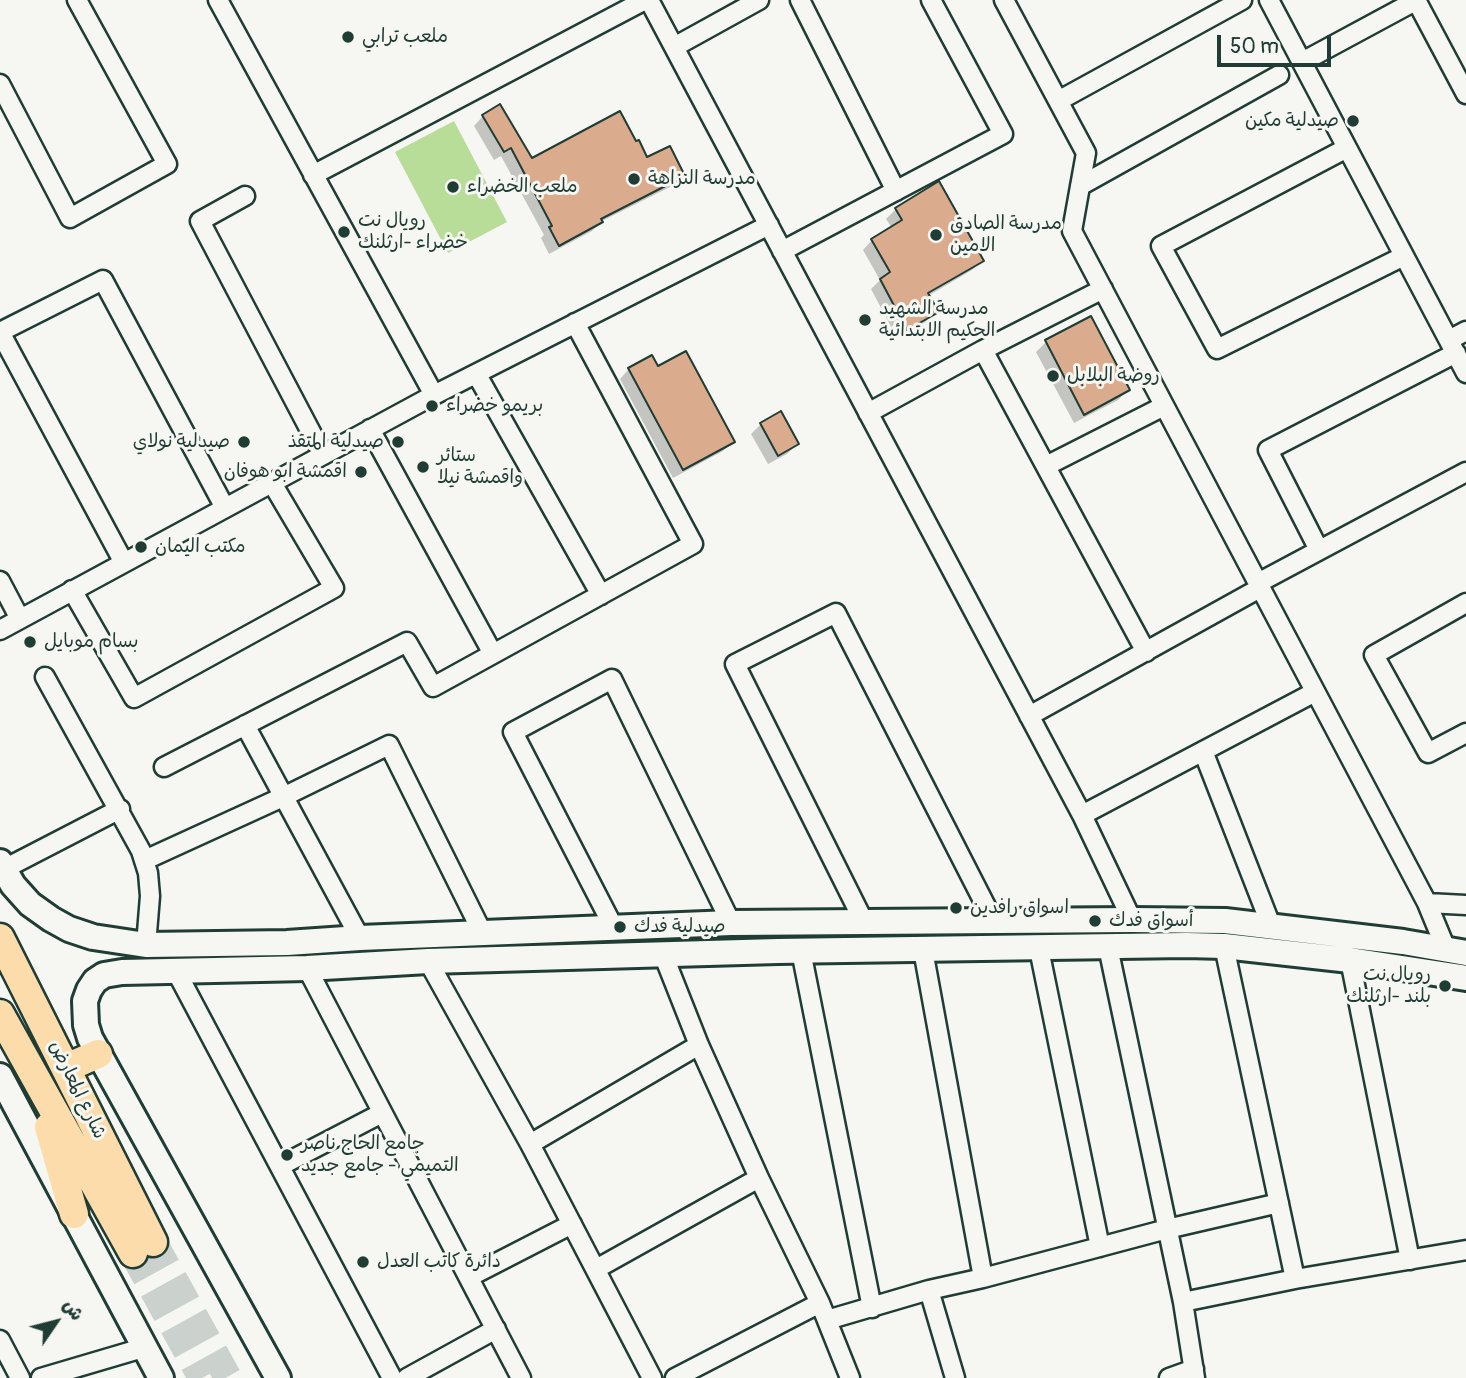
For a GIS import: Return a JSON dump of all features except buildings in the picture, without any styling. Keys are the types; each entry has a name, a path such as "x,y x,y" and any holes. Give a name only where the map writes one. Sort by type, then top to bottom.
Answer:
{"main road":[{"path":"2,866 13,885 30,904 69,929 93,937 146,945 287,943 731,923 863,920 1225,921 1403,942 1462,968"},
{"path":"777,923 789,951"},
{"name":"شارع المعارض","path":"0,938 66,1068 143,1248 36,1081 0,1014"},
{"path":"183,971 190,944"},
{"path":"278,1378 90,1038 85,1001 95,981 104,975 122,972 307,968 428,961 663,954 1224,946 1350,961 1462,968"},
{"path":"66,1068 98,1054"},
{"path":"0,1076 152,1367"},
{"path":"36,1081 74,1214"},
{"path":"137,1124 158,1189 259,1378"}],"street":[{"path":"0,84 70,218 167,164 78,0"},
{"path":"218,0 434,395"},
{"path":"313,175 647,0 1082,815 1132,920"},
{"path":"674,47 759,0"},
{"path":"800,0 896,191"},
{"path":"782,251 1003,134 931,0"},
{"path":"1004,0 1086,153 1072,231 1462,968"},
{"path":"1058,101 1242,0"},
{"path":"1269,0 1466,373"},
{"path":"1301,62 1417,0 1466,94"},
{"path":"1080,186 1279,75"},
{"path":"1347,148 1161,246 1217,349 1404,256"},
{"path":"245,197 200,221 323,455"},
{"path":"0,630 123,561 434,395 769,225"},
{"path":"123,561 0,332 103,280 225,508"},
{"path":"868,413 1102,289"},
{"path":"164,767 407,642 433,687 693,544 575,323"},
{"path":"1319,550 1268,450 1452,346 1466,331"},
{"path":"983,350 1146,652"},
{"path":"477,375 601,595"},
{"path":"1046,466 1164,406"},
{"path":"370,429 493,654"},
{"path":"1029,716 1146,652 1319,550 1466,472"},
{"path":"72,590 134,698 334,588 272,483"},
{"path":"0,581 20,619"},
{"path":"1466,603 1374,655 1428,753 1466,733"},
{"path":"863,920 735,664 835,612 993,920"},
{"path":"45,677 120,809 145,860 150,896 146,945"},
{"path":"614,928 513,732 612,679 731,923"},
{"path":"1082,815 1315,692"},
{"path":"245,726 360,938"},
{"path":"145,860 389,745 483,934"},
{"path":"1203,751 1272,928"},
{"path":"2,866 120,809"},
{"path":"1427,903 1466,905"},
{"path":"1224,946 1295,1279"},
{"path":"1108,947 1183,1302 1195,1373 1169,1378"},
{"path":"1039,949 1100,1247"},
{"path":"923,950 984,1278"},
{"path":"789,951 872,1308"},
{"path":"663,954 699,1045 759,1178 820,1303 850,1378"},
{"path":"428,961 530,1144 652,1378"},
{"path":"1350,961 1410,1260"},
{"path":"307,968 521,1378"},
{"path":"183,971 280,1166 392,1378"},
{"path":"530,1144 699,1045"},
{"path":"280,1166 382,1113"},
{"path":"596,1269 759,1178"},
{"path":"827,1320 929,1290 1279,1203"},
{"path":"469,1277 572,1224"},
{"path":"1183,1302 1295,1279 1466,1250"},
{"path":"929,1290 955,1378"},
{"path":"675,1378 820,1303"},
{"path":"407,1378 496,1329"},
{"path":"0,1340 20,1378"},
{"path":"41,1378 152,1367"}],"green space":[{"path":"454,121 507,222 448,253 395,152"}],"tunnel":[{"path":"153,1242 228,1378"},
{"path":"133,1253 202,1378"}],"place":[{"name":"ملعب ترابي","path":"348,37"},
{"name":"صيدلية مكين","path":"1353,121"},
{"name":"مدرسة النزاهة","path":"634,179"},
{"name":"ملعب الخضراء","path":"453,187"},
{"name":"رويال نت خضراء -ارثلنك","path":"344,232"},
{"name":"مدرسة الصادق الامين","path":"936,235"},
{"name":"مدرسة الشهيد الحكيم الابتدائية","path":"865,320"},
{"name":"روضة البلابل","path":"1053,376"},
{"name":"بريمو خضراء","path":"432,406"},
{"name":"صيدلية نولاي","path":"244,442"},
{"name":"صيدلية المتقذ","path":"398,442"},
{"name":"ستائر واقمشة نيلا","path":"423,467"},
{"name":"اقمشة ابو هوفان","path":"361,472"},
{"name":"مكتب اليمان","path":"141,547"},
{"name":"بسام موبايل","path":"30,642"},
{"name":"اسواق رافدين","path":"956,908"},
{"name":"أسواق فدك","path":"1095,921"},
{"name":"صيدلية فدك","path":"620,927"},
{"name":"رويال نت بلند -ارثلنك","path":"1445,986"},
{"name":"جامع الحاج ناصر التميمي - جامع جديد","path":"287,1155"},
{"name":"دائرة كاتب العدل","path":"363,1262"}]}
